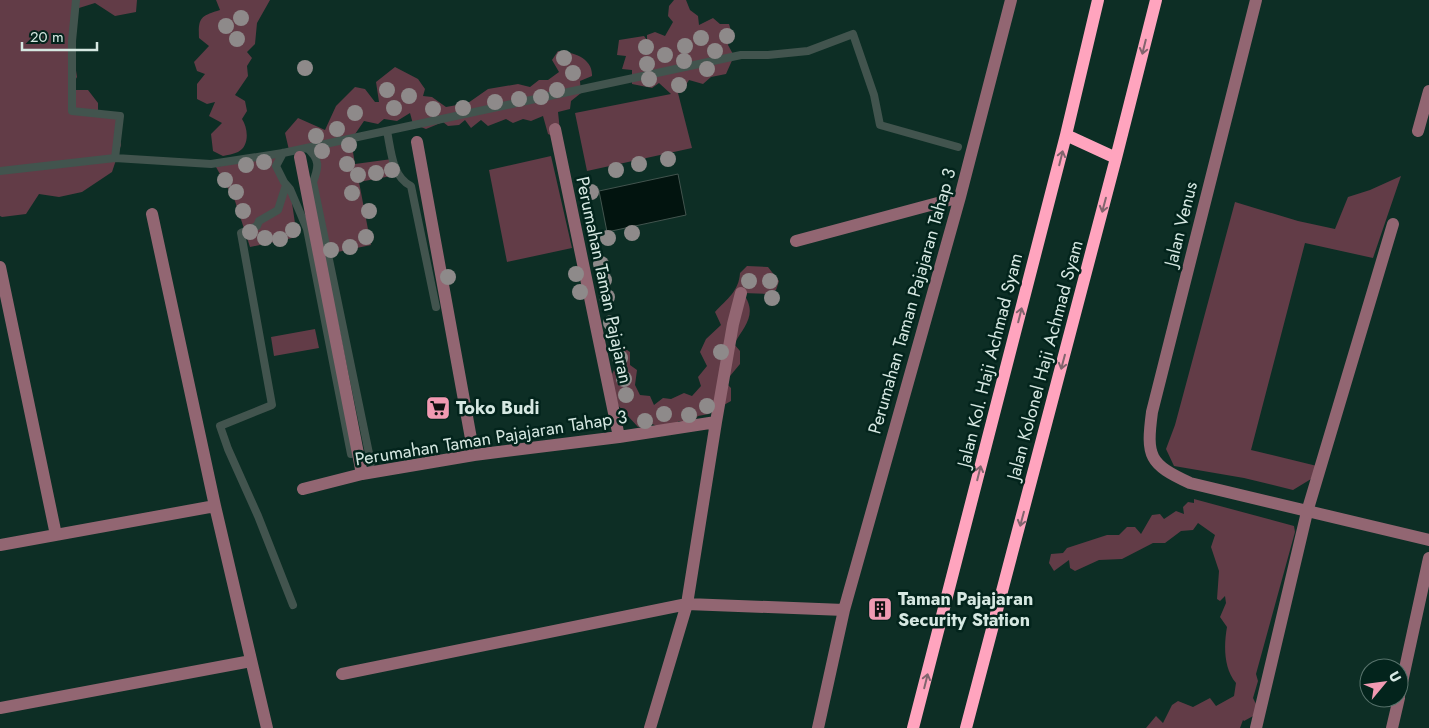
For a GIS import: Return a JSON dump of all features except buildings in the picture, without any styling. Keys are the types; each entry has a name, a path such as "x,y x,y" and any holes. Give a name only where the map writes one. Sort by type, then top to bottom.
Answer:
{"main road":[{"name":"Jalan Kol. Haji Achmad Syam","path":"913,728 1066,135 1098,0"},
{"name":"Jalan Kolonel Haji Achmad Syam","path":"966,728 1156,0"},
{"path":"1066,135 1116,158"}],"street":[{"name":"Perumahan Taman Pajajaran Tahap 3","path":"818,728 844,610 960,197 1011,0"},
{"name":"Jalan Venus","path":"1256,0 1152,412 1148,438 1152,457 1166,472 1190,483 1307,512"},
{"path":"1418,131 1429,91"},
{"name":"Perumahan Taman Pajajaran","path":"555,129 619,437"},
{"path":"417,142 474,455"},
{"path":"300,157 362,474"},
{"path":"796,241 960,197"},
{"path":"152,214 215,506 267,728"},
{"path":"1256,728 1307,512 1393,224"},
{"path":"0,267 56,535"},
{"path":"650,728 687,604 733,324 741,293"},
{"name":"Perumahan Taman Pajajaran Tahap 3","path":"303,489 362,474 474,455 619,437 716,422"},
{"path":"0,545 215,506"},
{"path":"1307,512 1429,540"},
{"path":"1407,658 1429,558"},
{"path":"342,674 687,604 844,610"},
{"path":"0,708 251,661"},
{"path":"1392,728 1397,708"}],"shaded area":[{"path":"0,0 137,0 136,12 115,16 95,3 79,8 76,3 72,62 75,64 77,77 72,90 88,90 98,103 98,113 120,116 121,145 112,172 82,192 59,197 39,194 26,214 2,217 0,216"},
{"path":"216,0 270,0 257,23 255,44 247,52 252,58 247,66 248,76 235,95 245,101 247,111 242,119 247,132 245,146 238,152 223,156 213,151 211,134 222,123 209,116 215,102 207,104 197,99 197,84 205,74 197,71 194,62 209,46 199,38 199,26 202,18 220,10"},
{"path":"674,0 686,0 690,10 698,16 699,25 713,18 720,24 729,24 732,34 728,45 734,56 726,74 711,77 703,84 689,80 681,93 678,93 692,148 587,171 575,113 671,94 659,83 652,88 632,84 632,70 622,69 626,56 617,55 619,40 644,36 647,40 647,35 655,32 665,36 673,22 668,16 669,6"},
{"path":"558,51 570,53 586,60 592,76 580,81 581,93 571,101 570,109 558,112 561,140 548,134 543,116 531,121 523,119 513,123 506,119 488,126 481,120 471,128 465,120 459,125 448,126 443,122 426,129 413,124 410,113 397,121 384,119 378,124 364,121 351,140 355,164 392,159 397,175 359,182 371,245 328,254 314,182 318,170 317,163 314,154 307,148 319,145 289,150 285,133 298,118 325,130 336,106 355,87 365,89 375,102 379,102 376,82 395,67 418,79 425,89 423,96 432,97 446,107 468,103 488,89 518,84 530,87 539,80 548,80 559,72 552,60"},
{"path":"281,154 276,166 283,182 290,189 297,237 250,247 235,201 216,167"},
{"path":"551,156 572,248 507,262 489,170"},
{"path":"678,174 686,215 607,232 599,191"},
{"path":"1401,176 1373,258 1305,243 1251,450 1317,466 1311,479 1293,490 1244,478 1174,466 1166,449 1175,425 1235,202 1298,221 1335,229 1348,197 1370,190"},
{"path":"747,266 768,267 779,281 776,290 768,294 743,293 750,313 746,325 734,344 740,351 740,364 725,382 731,388 731,401 722,406 714,404 709,414 698,416 691,423 679,421 666,429 649,423 638,427 615,402 610,378 616,366 613,354 621,346 630,352 630,365 637,370 635,385 640,395 650,396 654,405 663,398 671,399 684,393 692,396 701,386 698,377 707,366 700,352 706,339 721,325 715,312 735,290 740,273"},
{"path":"315,329 319,348 274,356 271,337"},
{"path":"1194,499 1294,526 1295,532 1256,674 1258,681 1253,698 1257,706 1255,715 1243,720 1240,728 1146,728 1156,716 1163,723 1172,705 1178,701 1193,707 1210,698 1216,706 1234,696 1236,683 1229,670 1226,656 1225,641 1227,627 1220,617 1226,603 1225,596 1220,601 1217,599 1219,571 1211,547 1215,535 1198,523 1193,530 1181,531 1165,543 1153,543 1122,559 1099,560 1075,571 1070,568 1069,560 1054,571 1049,563 1051,554 1063,553 1067,548 1107,535 1119,535 1127,527 1135,527 1141,534 1152,515 1160,514 1164,519 1176,511 1184,514 1183,507 1188,502 1194,503"}],"waterway":[{"path":"76,0 72,41 72,111 120,116 115,158"},
{"path":"0,171 115,158 211,164 283,153 741,55 768,55 808,51 853,34 874,95 880,125 958,147"},
{"path":"387,131 396,170 405,182 411,186 436,307"},
{"path":"307,148 317,163 313,182 371,463"},
{"path":"283,153 276,166 290,189 307,229 351,454"},
{"path":"286,185 278,210 259,221 257,226 241,233 272,405 220,426 293,605"}],"place":[{"name":"Toko Budi","path":"438,408"},
{"name":"Taman Pajajaran Security Station","path":"880,609"}]}
